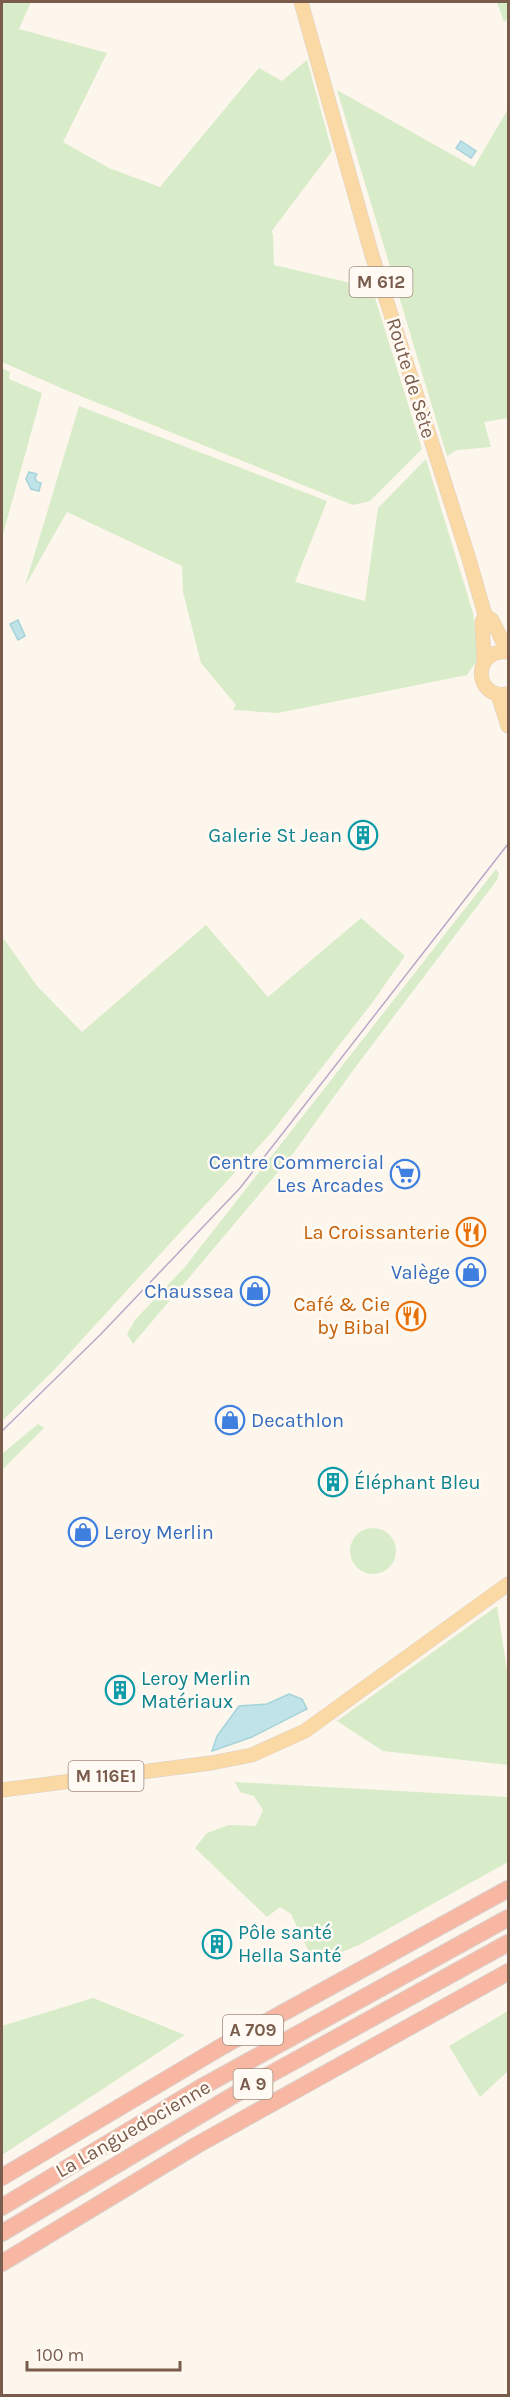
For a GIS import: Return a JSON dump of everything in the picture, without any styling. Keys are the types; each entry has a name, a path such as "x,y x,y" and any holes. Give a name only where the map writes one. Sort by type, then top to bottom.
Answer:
{"highway":[{"name":"A 709","path":"2,2177 211,2053 508,1889"},
{"name":"La Languedocienne","path":"2,2206 200,2088 508,1918"},
{"name":"La Languedocienne","path":"2,2233 95,2175 240,2091 508,1943"},
{"path":"2,2263 141,2178 276,2100 508,1972"},
{"path":"2,2276 141,2178"}],"main road":[{"name":"Route de Sète","path":"301,2 371,252 469,560 484,615 482,622 483,682 492,692 503,695"},
{"name":"Route de Sète","path":"484,615 492,620 508,652"},
{"path":"484,662 494,653 508,652"},
{"path":"503,695 508,726"},
{"name":"M 116E1","path":"2,1790 211,1763 252,1755 305,1731 508,1584"}],"green space":[{"path":"2,2 31,2 19,29 107,53 63,142 109,168 160,187 259,68 282,81 307,60 332,151 271,232 273,234 274,265 372,288 422,449 370,501 353,505 68,391 2,362"},
{"path":"497,2 508,2 508,18 504,22"},
{"path":"337,90 474,167 508,109 508,418 484,422 491,447 457,450 447,456"},
{"path":"2,368 10,372 9,379 42,393 2,538"},
{"path":"79,406 327,501 295,582 365,601 378,508 426,459 473,613 478,648 476,662 467,675 278,713 233,710 236,705 201,663 183,592 182,566 67,512 25,586"},
{"path":"496,869 499,873 497,880 289,1159 133,1344 127,1334 135,1320 184,1268"},
{"path":"361,918 405,956 372,1003 271,1133 55,1369 2,1421 2,941 4,939 37,986 82,1032 206,925 268,997"},
{"path":"38,1424 44,1428 2,1470 2,1454"},
{"path":"373,1528 389,1535 396,1551 389,1567 373,1574 357,1567 350,1551 357,1535"},
{"path":"497,1606 508,1677 508,1765 383,1751 337,1721"},
{"path":"235,1782 508,1797 508,1862 359,1945 314,1963 291,1914 280,1907 267,1917 195,1848 207,1833 229,1825 256,1826 263,1810 254,1796 240,1792"},
{"path":"93,1998 185,2035 2,2155 2,2026"},
{"path":"508,2011 508,2071 480,2097 449,2046"}],"water":[{"path":"461,141 476,151 471,158 456,148"},
{"path":"29,472 37,474 35,478 41,483 39,491 31,489 26,479"},
{"path":"18,620 25,636 18,640 10,624"},
{"path":"289,1694 302,1699 307,1709 252,1737 212,1751 217,1736 239,1706 267,1704"}],"tram line":[{"path":"2,1431 101,1334 240,1188 508,844"}],"place":[{"name":"Galerie St Jean","path":"363,835"},
{"name":"Centre Commercial Les Arcades","path":"405,1174"},
{"name":"La Croissanterie","path":"471,1232"},
{"name":"Valège","path":"471,1272"},
{"name":"Chaussea","path":"255,1291"},
{"name":"Café & Cie by Bibal","path":"411,1316"},
{"name":"Decathlon","path":"230,1420"},
{"name":"Éléphant Bleu","path":"333,1482"},
{"name":"Leroy Merlin","path":"83,1532"},
{"name":"Leroy Merlin Matériaux","path":"120,1690"},
{"name":"Pôle santé Hella Santé","path":"217,1944"}]}
